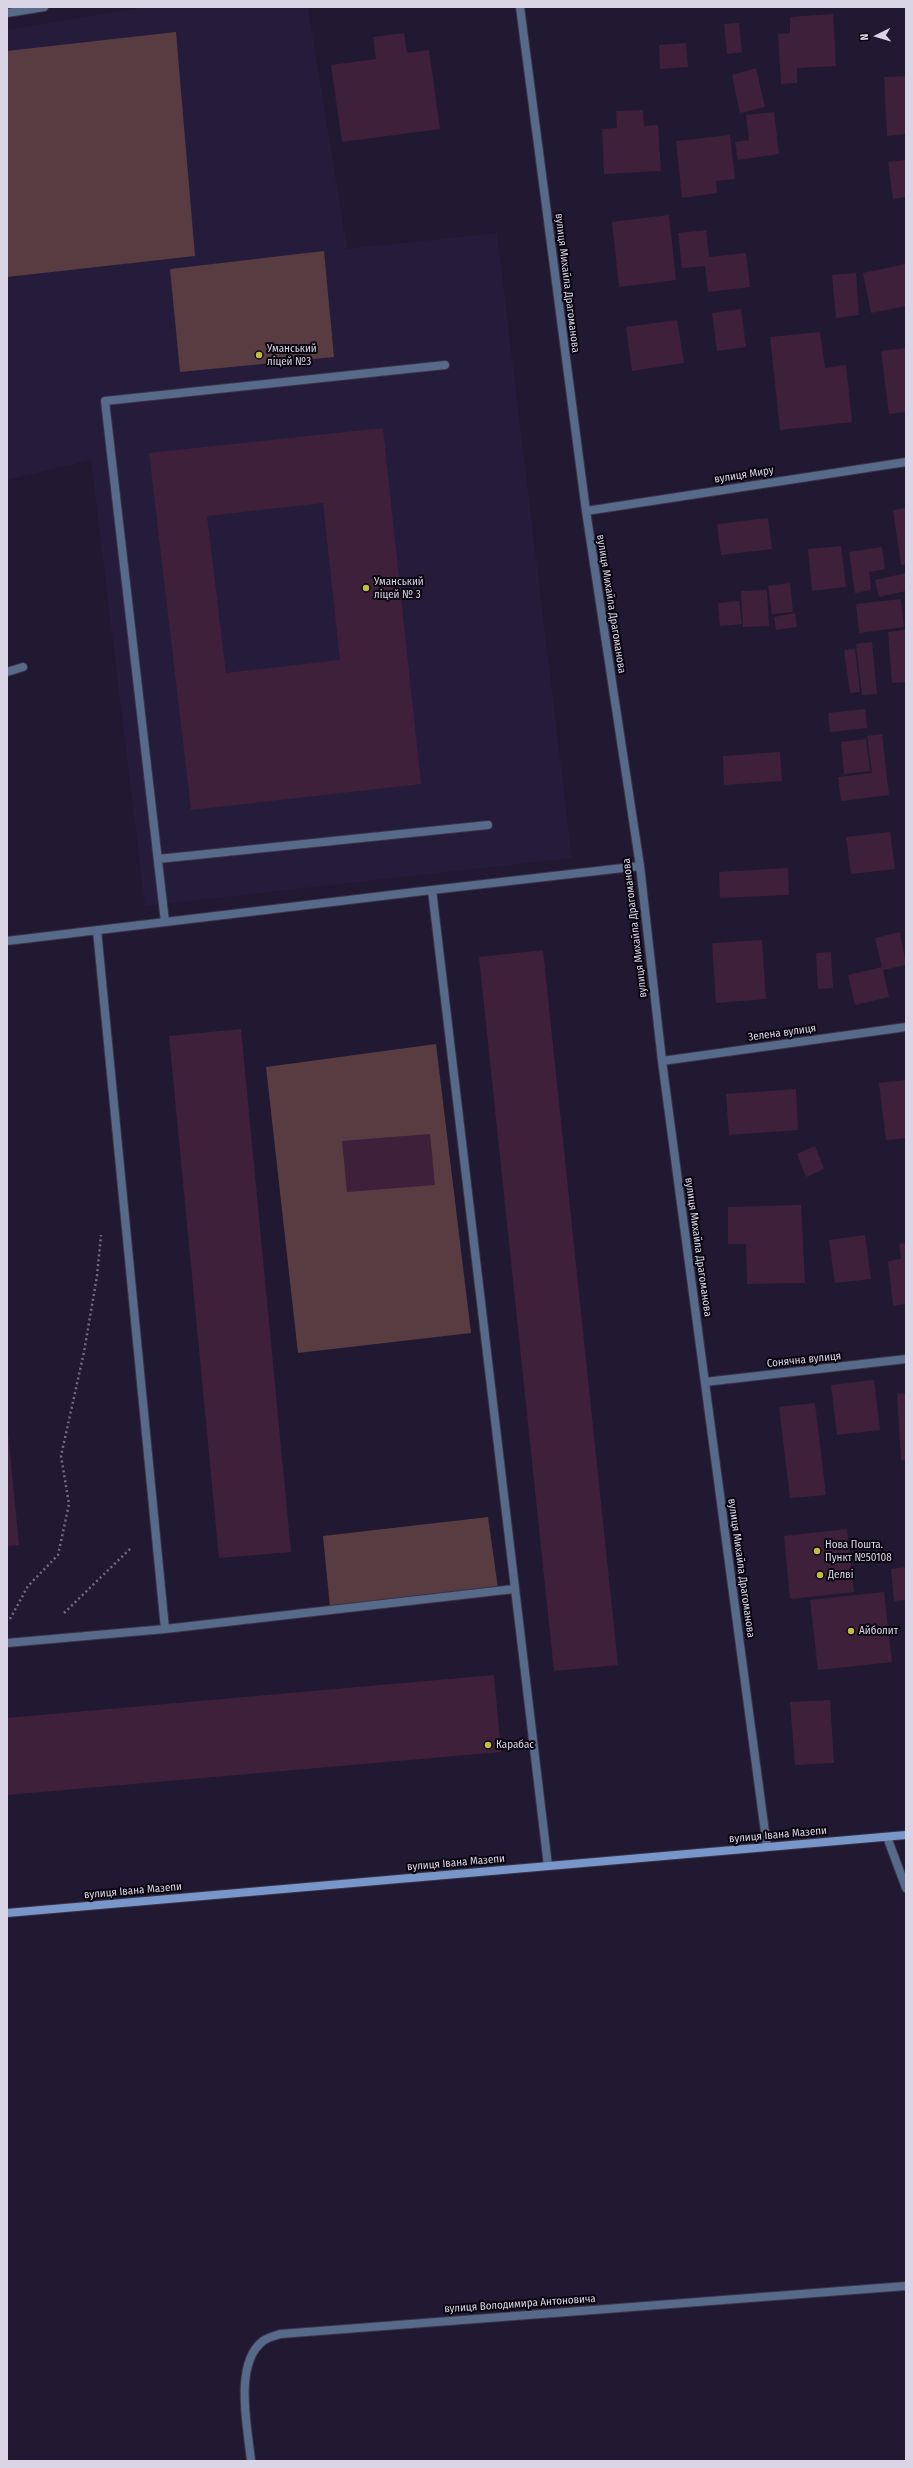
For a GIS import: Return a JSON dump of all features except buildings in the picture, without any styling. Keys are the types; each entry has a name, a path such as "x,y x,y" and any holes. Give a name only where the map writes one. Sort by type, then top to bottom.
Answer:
{"main road":[{"name":"вулиця Івана Мазепи","path":"7,1913 906,1835"}],"street":[{"path":"7,13 44,7"},
{"name":"вулиця Михайла Драгоманова","path":"520,7 586,511 640,866 662,1061 767,1847"},
{"path":"165,922 105,401 445,365"},
{"name":"вулиця Миру","path":"586,511 906,462"},
{"path":"7,672 23,667"},
{"path":"158,859 488,825"},
{"path":"7,941 640,866"},
{"path":"432,890 548,1866"},
{"path":"97,930 165,1629"},
{"name":"Зелена вулиця","path":"662,1061 906,1027"},
{"name":"Сонячна вулиця","path":"705,1382 906,1359"},
{"path":"7,1643 165,1629 514,1589"},
{"path":"887,1836 906,1888"},
{"name":"вулиця Володимира Антоновича","path":"251,2461 244,2386 247,2366 254,2352 263,2341 280,2334 906,2286"}],"path":[{"path":"7,1625 28,1586 58,1555 69,1504 61,1456 85,1344 97,1276 101,1232"},
{"path":"62,1614 132,1548 134,1540"}],"shaded area":[{"name":"Уманський ліцей №3","path":"147,7 308,7 347,249 497,233 572,858 145,906 91,460 7,480 7,30"},
{"path":"176,32 195,256 7,277 7,51"},
{"path":"324,251 334,357 180,372 170,269"},
{"path":"436,1044 471,1333 298,1353 266,1067"},
{"path":"488,1517 498,1588 330,1608 323,1536"}],"place":[{"name":"Уманський ліцей №3","path":"259,355"},
{"name":"Уманський ліцей № 3","path":"366,588"},
{"name":"Нова Пошта. Пункт №50108","path":"817,1551"},
{"name":"Делві","path":"820,1575"},
{"name":"Айболит","path":"851,1631"},
{"name":"Карабас","path":"488,1745"}]}
